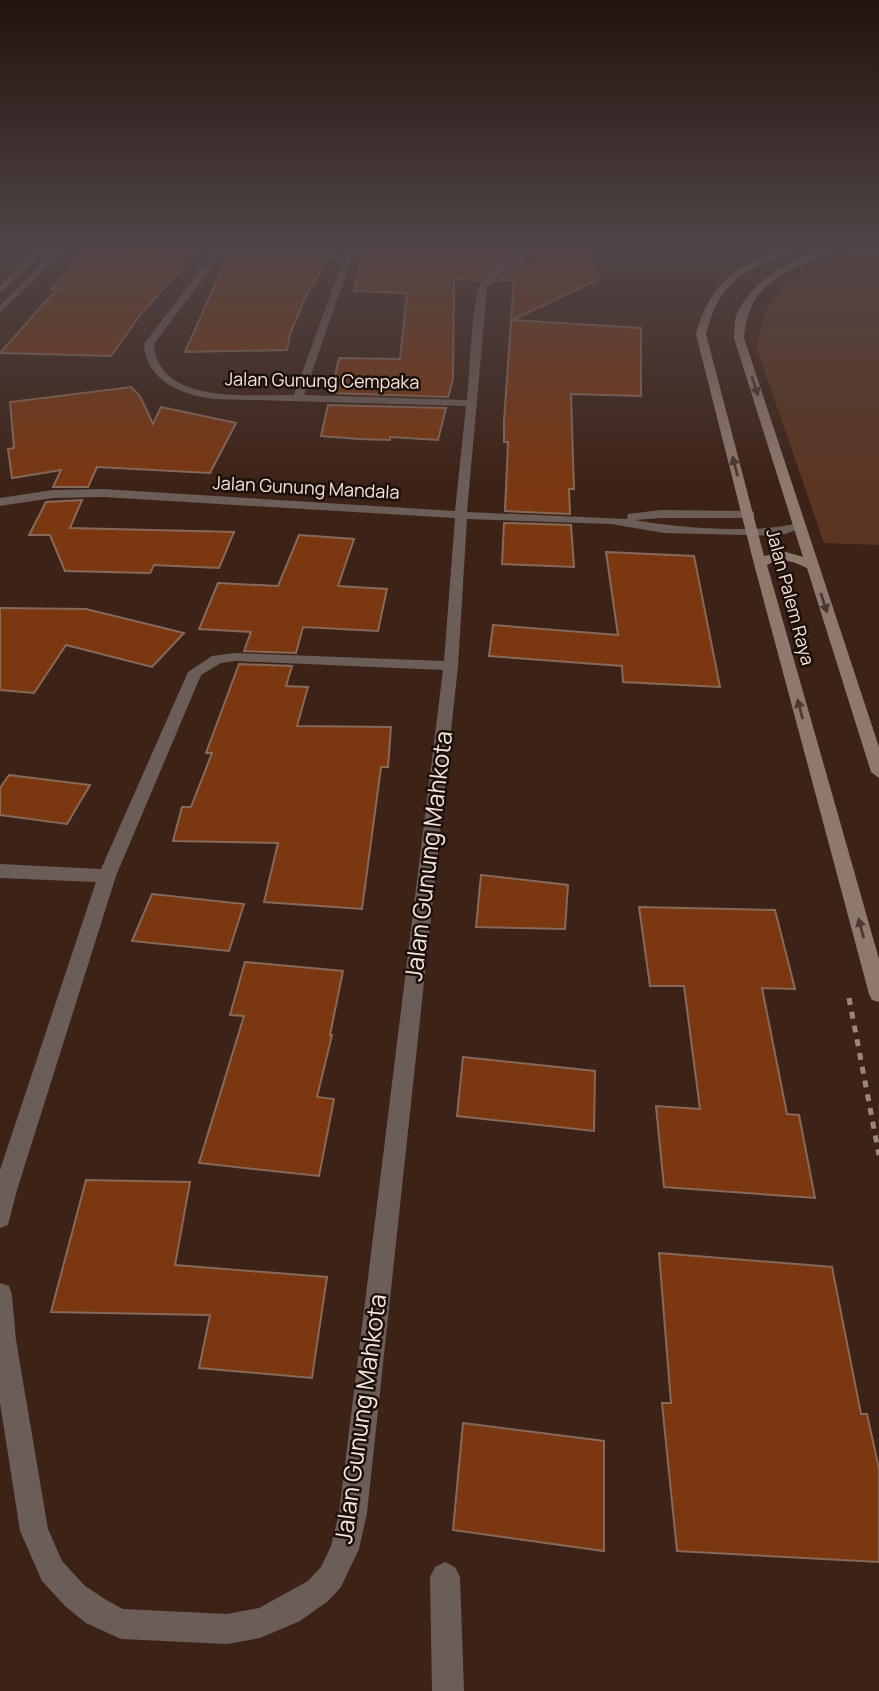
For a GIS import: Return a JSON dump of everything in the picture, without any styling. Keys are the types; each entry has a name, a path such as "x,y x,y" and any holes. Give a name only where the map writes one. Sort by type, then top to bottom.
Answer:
{"street":[{"name":"Jalan Gunung Cempaka","path":"161,328 149,344 149,353 161,374 174,387 191,393 473,403"},
{"path":"298,398 323,328"},
{"name":"Jalan Gunung Mahkota","path":"0,1295 3,1340 34,1531 52,1571 75,1596 97,1612 121,1624 227,1629 260,1623 289,1610 318,1591 331,1577 345,1549 353,1513 451,666 461,515 480,328"},
{"name":"Jalan Palem Raya","path":"703,328 701,334 760,564 879,994"},
{"name":"Jalan Palem Raya","path":"740,328 739,338 879,772"},
{"name":"Jalan Gunung Mandala","path":"0,502 53,494 103,493 461,515 611,520 664,529 751,523 779,532 799,527"},
{"path":"760,564 769,558 785,555 811,565"},
{"path":"0,1217 5,1189 107,876 195,672 217,659 235,657 451,666"},
{"path":"0,871 107,876"},
{"path":"445,1577 448,1691"}],"shaded area":[{"path":"761,328 879,328 879,545 824,543 756,346"}],"building":[{"path":"22,328 131,328 111,356 0,353"},
{"path":"196,328 293,328 287,350 185,352"},
{"path":"403,328 454,328 453,379 448,397 331,393 339,358 400,359"},
{"path":"511,328 641,328 641,396 571,394 574,489 569,489 570,514 505,511 508,442 504,442"},
{"path":"131,387 140,396 153,424 161,407 236,423 210,473 97,467 88,487 53,487 61,470 12,478 8,449 14,448 10,402"},
{"path":"328,405 446,408 438,440 390,437 390,440 321,436"},
{"path":"82,500 70,528 234,532 219,568 154,565 150,573 65,571 50,535 29,535 46,502"},
{"path":"504,523 571,525 574,567 502,564"},
{"path":"299,535 354,539 338,586 387,589 378,631 303,627 296,653 244,651 251,632 199,629 218,583 278,586"},
{"path":"606,552 694,556 720,687 623,682 622,666 489,656 493,625 618,635"},
{"path":"0,608 86,609 184,633 152,667 66,645 34,693 0,690"},
{"path":"239,664 292,666 286,686 308,687 297,726 391,727 388,767 381,767 362,909 264,902 278,843 173,841 182,807 191,807 212,753 206,753"},
{"path":"9,775 90,785 67,824 0,815 0,788"},
{"path":"481,875 568,885 565,929 476,927"},
{"path":"152,894 244,904 229,951 132,941"},
{"path":"639,907 775,910 795,989 762,988 787,1114 799,1115 815,1198 664,1187 656,1106 700,1109 684,986 650,986"},
{"path":"245,962 343,971 332,1035 317,1097 334,1099 319,1176 199,1163 244,1016 230,1015"},
{"path":"463,1057 595,1071 594,1131 457,1116"},
{"path":"86,1180 190,1182 175,1265 327,1277 312,1378 199,1368 210,1315 51,1312"},
{"path":"659,1253 832,1267 861,1414 867,1414 879,1469 879,1562 677,1551 662,1403 671,1403"},
{"path":"463,1423 604,1441 604,1551 453,1530"}]}
